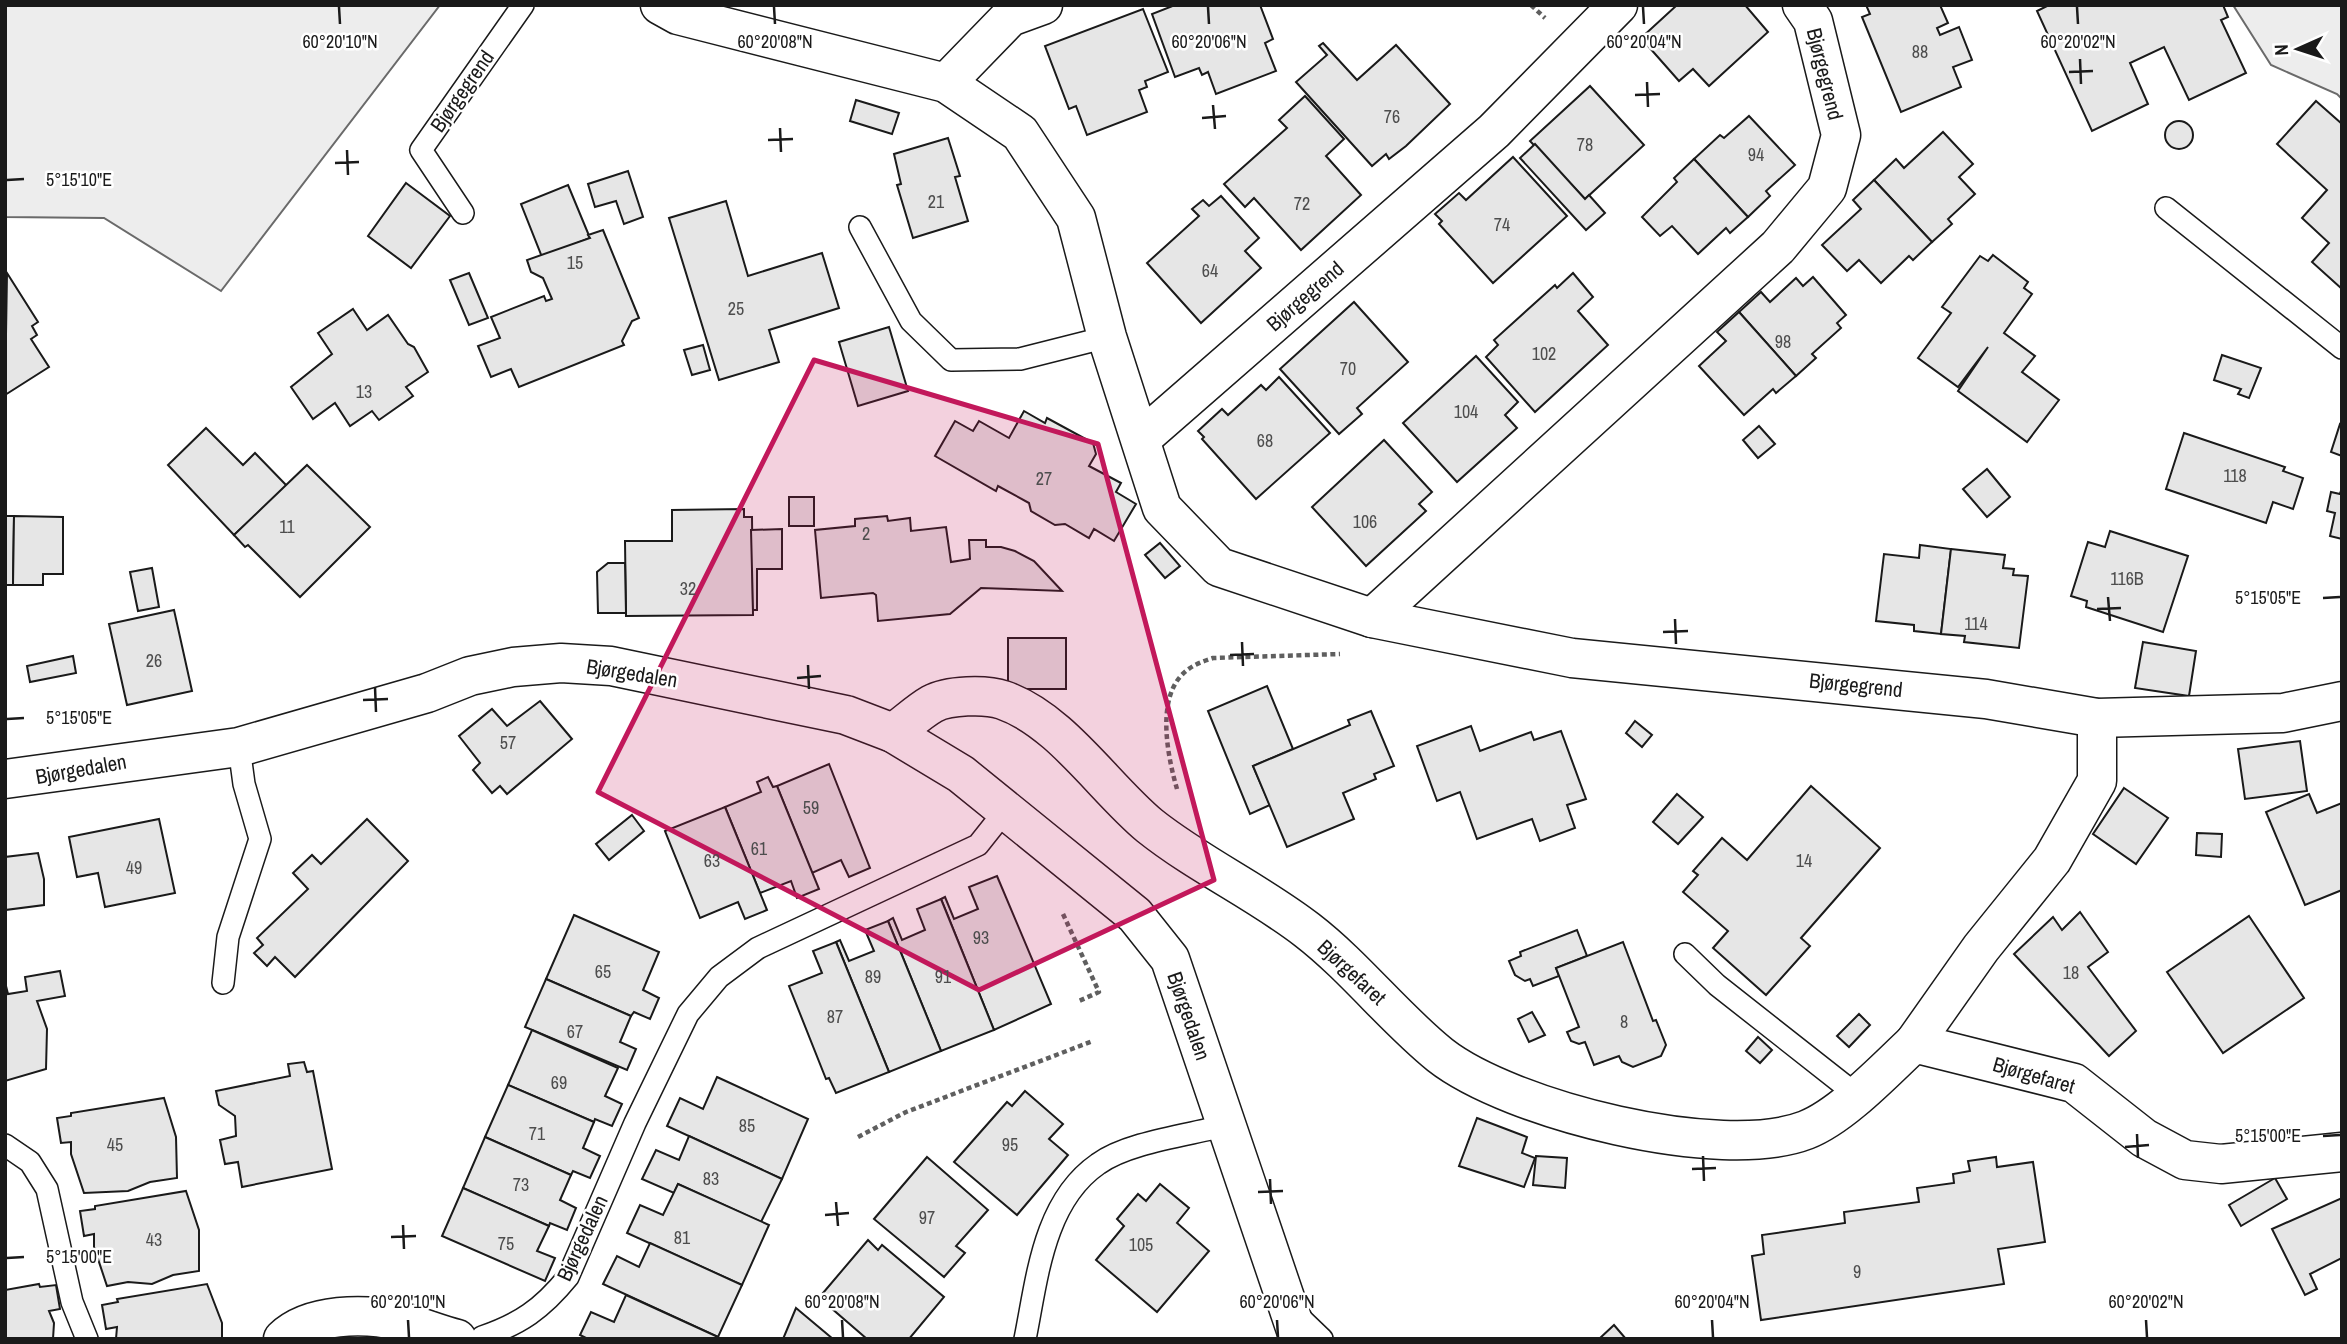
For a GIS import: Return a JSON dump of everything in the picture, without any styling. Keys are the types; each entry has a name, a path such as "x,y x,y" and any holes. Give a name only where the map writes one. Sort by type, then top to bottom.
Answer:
{"street":[{"name":"Bjørgegrend","path":"660,5 678,15 946,83 1020,133 1076,218 1107,337 1142,438 1162,508 1219,567 1372,618 1573,658 1986,699 2097,718 2283,713 2342,701"},
{"path":"946,83 1010,17 1043,5"},
{"name":"Bjørgegrend","path":"1142,438 1494,131 1618,5"},
{"name":"Bjørgegrend","path":"1372,618 1778,247 1827,188 1841,135 1813,21 1802,5"},
{"name":"Bjørgedalen","path":"5,779 239,747 428,693 470,676 513,667 561,663 611,666 790,702 846,715 893,733 961,774 1135,915 1170,959 1293,1322"},
{"name":"Bjørgefaret","path":"893,733 935,702 970,697 1003,700 1046,724 1151,826 1308,930 1440,1055 1483,1083 1573,1116 1692,1138 1769,1139 1807,1130 1857,1096 1914,1043 1981,948 2052,860 2097,781 2097,718"},
{"name":"Bjørgefaret","path":"1914,1043 2074,1083 2144,1138 2185,1160 2221,1164 2342,1152"},
{"name":"Bjørgedalen","path":"283,1339 292,1330 328,1318 349,1317 397,1321 467,1338"}],"lane":[{"name":"Bjørgegrend","path":"463,213 421,150 523,5"},
{"path":"2166,208 2342,348"},
{"path":"860,228 911,321 951,360 1020,359 1107,337"},
{"path":"223,983 228,937 260,839 244,784 239,747"},
{"name":"Bjørgedalen","path":"467,1338 515,1326 551,1298 568,1277 635,1123 688,1014 719,978 758,947 978,845 1005,811"},
{"path":"1685,954 1738,1003 1857,1096"},
{"path":"1025,1339 1033,1290 1052,1225 1072,1189 1098,1163 1130,1150 1227,1125"},
{"path":"5,1145 30,1162 47,1189 72,1302 87,1339"},
{"name":"Bjørgedalen","path":"1293,1322 1322,1339"}],"path":[{"path":"1187,849 1192,839 1171,768 1167,716 1170,699 1179,677 1194,665 1213,658 1334,656 1357,645 1372,618"},
{"path":"1068,925 1099,992 1079,1000"},
{"path":"858,1137 905,1112 1093,1041"}],"highlighted area":[{"path":"814,360 1098,444 1214,880 979,990 598,792"}],"shaded area":[{"path":"5,5 440,5 221,291 104,218 5,217"},
{"path":"2233,5 2342,5 2342,99 2337,94 2271,65"}],"building":[{"path":"1175,5 1260,5 1273,39 1265,43 1276,71 1216,94 1208,72 1202,75 1199,68 1175,77 1152,14"},
{"path":"1677,5 1745,5 1768,32 1709,86 1693,69 1679,81 1641,38"},
{"path":"1866,5 1940,5 1948,23 1937,28 1940,35 1959,27 1972,60 1953,67 1961,87 1901,112 1862,17 1870,14"},
{"path":"2049,5 2223,5 2228,17 2221,20 2246,73 2189,100 2164,47 2130,63 2148,104 2092,131 2037,11"},
{"path":"1143,9 1168,72 1145,81 1147,87 1139,90 1147,112 1087,135 1076,106 1069,109 1045,46"},
{"path":"1323,43 1357,80 1396,45 1450,104 1406,146 1389,159 1386,154 1372,166 1296,82 1327,55 1319,46"},
{"path":"1590,86 1644,145 1585,199 1530,141"},
{"path":"1305,96 1344,139 1326,156 1361,195 1301,250 1254,198 1245,207 1224,184 1287,128 1279,120"},
{"path":"856,100 899,113 892,134 850,121"},
{"path":"2316,101 2342,124 2342,289 2312,262 2329,243 2302,218 2327,190 2277,144"},
{"path":"1749,116 1795,165 1766,191 1770,196 1748,217 1694,159 1720,135 1724,138"},
{"path":"2179,121 2189,125 2193,135 2189,145 2179,149 2169,145 2165,135 2169,125"},
{"path":"1943,132 1973,164 1959,177 1975,194 1948,219 1952,224 1932,242 1874,180 1896,159 1904,168"},
{"path":"948,138 960,176 955,177 968,221 913,238 897,185 901,184 894,154"},
{"path":"1535,144 1585,199 1589,195 1605,213 1586,230 1520,158"},
{"path":"1513,157 1567,216 1493,283 1439,224 1442,221 1435,214 1459,193 1466,200"},
{"path":"1694,159 1748,217 1730,233 1726,228 1698,254 1672,226 1660,236 1642,217 1677,182 1674,178"},
{"path":"628,171 643,217 624,224 616,201 595,207 588,184"},
{"path":"1874,180 1932,242 1913,260 1909,256 1881,283 1859,260 1847,271 1822,245 1861,209 1853,200"},
{"path":"406,183 450,216 411,268 368,236"},
{"path":"568,185 590,238 542,257 521,204"},
{"path":"1221,196 1259,238 1245,251 1261,268 1201,323 1147,263 1199,216 1192,209 1203,200 1209,206"},
{"path":"726,201 748,276 822,253 839,308 769,330 779,362 719,380 669,218"},
{"path":"603,230 639,318 632,321 622,341 624,345 519,387 511,369 491,377 478,346 500,338 491,317 544,296 546,301 552,299 543,278 531,272 527,260 590,238 588,235"},
{"path":"1993,255 2028,282 2024,288 2032,294 2004,333 2035,356 2022,372 2059,400 2027,442 1958,391 1988,347 1958,387 1918,358 1951,313 1942,307 1980,256 1988,261"},
{"path":"7,273 38,322 32,326 37,335 31,339 49,367 5,395"},
{"path":"469,273 488,318 469,325 450,280"},
{"path":"1573,273 1593,297 1578,311 1608,345 1535,412 1486,357 1498,345 1494,340 1555,285 1557,288"},
{"path":"1813,277 1846,315 1837,323 1841,328 1812,354 1816,358 1796,376 1739,312 1761,292 1770,302 1796,278 1803,286"},
{"path":"1354,302 1408,362 1357,408 1362,414 1339,434 1280,369"},
{"path":"353,309 367,330 388,315 408,344 414,347 428,372 406,387 413,396 379,420 372,411 350,426 335,403 313,419 291,387 332,354 318,333"},
{"path":"1739,312 1796,376 1776,393 1773,389 1744,415 1699,366 1726,341 1717,332"},
{"path":"889,327 908,391 858,406 839,342"},
{"path":"703,345 710,370 692,375 684,350"},
{"path":"2222,355 2261,368 2249,398 2238,394 2241,389 2214,380"},
{"path":"1476,356 1518,402 1505,415 1517,428 1457,482 1403,423"},
{"path":"1279,377 1330,433 1256,499 1202,439 1204,437 1198,431 1222,409 1228,415 1261,385 1266,390"},
{"path":"1024,411 1045,423 1047,418 1093,443 1096,454 1089,466 1121,483 1116,492 1136,504 1114,541 1094,529 1089,538 1065,524 1055,525 1031,511 1029,503 998,486 996,491 935,456 955,421 973,431 979,421 1009,438"},
{"path":"2340,424 2342,425 2342,456 2331,452"},
{"path":"1759,426 1775,444 1758,458 1743,440"},
{"path":"206,428 243,465 255,453 287,486 234,535 168,465"},
{"path":"2184,433 2285,467 2283,471 2303,478 2293,509 2273,502 2266,523 2166,489"},
{"path":"1384,440 1432,492 1419,504 1426,511 1366,566 1312,507"},
{"path":"307,465 370,527 300,597 248,545 245,547 234,535"},
{"path":"1987,469 2010,497 1987,517 1963,489"},
{"path":"2342,487 2342,539 2330,536 2335,513 2327,511 2331,492 2340,494"},
{"path":"789,497 814,497 814,526 789,526"},
{"path":"744,509 744,517 752,517 753,615 626,616 625,541 672,541 672,510"},
{"path":"5,516 14,516 13,585 5,585"},
{"path":"14,516 63,517 63,574 43,574 43,585 13,585"},
{"path":"887,516 888,521 910,518 911,531 946,527 951,562 970,559 969,540 986,540 986,547 1015,551 1034,561 1062,591 981,588 950,614 878,621 876,595 873,593 821,598 815,530 855,526 855,519"},
{"path":"782,529 782,569 757,569 757,610 753,610 751,530"},
{"path":"2110,531 2188,556 2163,632 2086,607 2087,601 2071,596 2088,542 2105,547"},
{"path":"1160,543 1180,566 1165,578 1145,555"},
{"path":"1920,545 1951,549 1941,634 1914,631 1914,625 1876,621 1884,554 1919,558"},
{"path":"1951,549 2005,555 2003,568 2014,569 2013,575 2028,576 2019,648 1964,642 1965,636 1941,634"},
{"path":"608,563 625,563 626,613 598,613 597,572"},
{"path":"152,568 159,607 138,611 130,572"},
{"path":"174,610 192,691 127,705 109,624"},
{"path":"1008,638 1066,638 1066,689 1008,689"},
{"path":"2143,642 2196,651 2189,696 2135,688"},
{"path":"73,656 76,673 30,682 27,666"},
{"path":"1267,686 1293,749 1253,766 1270,805 1250,814 1208,711"},
{"path":"540,701 572,739 507,794 500,786 492,793 473,770 480,763 459,736 492,709 507,726"},
{"path":"1371,711 1394,766 1374,774 1376,779 1343,793 1354,819 1287,847 1253,766 1350,725 1348,720"},
{"path":"1635,721 1652,735 1642,747 1626,733"},
{"path":"1471,726 1480,751 1531,732 1534,740 1561,731 1586,799 1567,805 1575,828 1540,841 1532,819 1477,839 1460,792 1437,801 1417,746"},
{"path":"2300,741 2307,791 2245,799 2238,749"},
{"path":"829,764 870,868 849,877 841,860 812,873 777,786"},
{"path":"768,777 773,787 777,786 819,889 797,898 791,881 760,893 725,807 761,792 757,782"},
{"path":"1811,786 1880,848 1801,938 1810,946 1766,995 1713,948 1728,931 1683,892 1698,875 1693,871 1722,838 1747,860"},
{"path":"2124,788 2168,818 2136,864 2093,834"},
{"path":"1677,794 1703,817 1678,844 1653,822"},
{"path":"2309,794 2317,813 2342,803 2342,890 2305,905 2266,812"},
{"path":"725,807 767,910 745,919 738,902 700,918 665,831"},
{"path":"632,815 644,831 609,860 596,844"},
{"path":"159,819 175,893 105,907 98,873 77,877 69,837"},
{"path":"367,819 408,861 295,977 275,957 267,966 254,953 263,945 257,938 308,889 293,873 312,855 321,864"},
{"path":"2197,833 2222,834 2221,857 2196,855"},
{"path":"38,853 44,879 44,905 5,910 5,857"},
{"path":"997,876 1051,1004 994,1030 941,899 945,897 954,919 978,909 969,887"},
{"path":"941,899 994,1030 941,1051 888,921 893,918 902,940 925,930 917,909"},
{"path":"2080,912 2108,952 2088,967 2136,1031 2109,1056 2014,954 2053,917 2062,930"},
{"path":"574,915 659,952 643,990 659,998 650,1019 634,1012 631,1016 546,979"},
{"path":"2249,916 2304,998 2223,1053 2167,972"},
{"path":"888,921 941,1051 889,1072 836,942 840,940 849,961 874,951 865,930"},
{"path":"1577,930 1587,956 1556,968 1559,976 1533,986 1530,979 1525,981 1515,975 1509,961 1521,956 1520,952"},
{"path":"836,942 889,1072 836,1093 829,1078 826,1079 789,986 822,973 813,951"},
{"path":"1623,942 1653,1021 1656,1020 1666,1045 1661,1056 1633,1067 1622,1062 1619,1056 1594,1065 1585,1042 1579,1044 1571,1041 1567,1032 1579,1027 1556,968"},
{"path":"60,971 65,996 37,1001 47,1029 46,1069 5,1081 5,982 8,994 27,991 25,977"},
{"path":"546,979 631,1016 620,1042 636,1049 627,1070 525,1027"},
{"path":"1532,1012 1545,1035 1529,1042 1518,1019"},
{"path":"1859,1014 1870,1025 1849,1047 1837,1036"},
{"path":"532,1030 618,1068 605,1096 622,1104 612,1126 595,1119 594,1122 508,1085"},
{"path":"1758,1037 1772,1050 1760,1063 1746,1051"},
{"path":"304,1062 307,1072 313,1071 332,1169 242,1187 238,1162 225,1164 220,1140 236,1136 235,1116 219,1105 216,1091 290,1076 288,1064"},
{"path":"717,1077 808,1119 782,1179 667,1126 680,1098 703,1109"},
{"path":"508,1085 594,1122 583,1148 600,1156 590,1178 573,1171 571,1175 485,1137"},
{"path":"1025,1091 1063,1124 1049,1139 1068,1155 1017,1215 954,1162 1007,1102 1012,1106"},
{"path":"164,1098 176,1137 177,1178 150,1182 128,1191 84,1193 71,1154 71,1142 61,1143 57,1118 71,1116 71,1113"},
{"path":"1477,1118 1527,1137 1522,1153 1535,1158 1524,1187 1459,1166"},
{"path":"689,1136 782,1179 761,1222 678,1184 674,1193 642,1179 656,1150 679,1160"},
{"path":"485,1137 571,1175 560,1200 576,1208 567,1230 550,1223 549,1226 463,1188"},
{"path":"1536,1156 1567,1158 1565,1188 1533,1185"},
{"path":"927,1157 988,1210 956,1246 965,1253 944,1277 874,1219"},
{"path":"1996,1157 1997,1167 2033,1162 2045,1242 1998,1249 2004,1284 1761,1320 1752,1256 1764,1254 1762,1235 1845,1223 1844,1212 1919,1202 1917,1188 1954,1183 1953,1174 1970,1171 1968,1161"},
{"path":"2275,1178 2287,1199 2241,1226 2229,1205"},
{"path":"678,1184 769,1225 742,1285 627,1233 640,1205 663,1215"},
{"path":"1160,1184 1189,1208 1177,1223 1209,1251 1157,1312 1096,1260 1124,1226 1117,1219 1138,1194 1146,1201"},
{"path":"463,1188 549,1226 537,1251 555,1258 545,1281 442,1236"},
{"path":"186,1191 199,1230 199,1271 173,1275 152,1284 128,1282 107,1286 94,1247 94,1234 84,1236 80,1211 95,1209 95,1206"},
{"path":"2342,1198 2342,1258 2310,1274 2317,1289 2305,1295 2272,1229"},
{"path":"868,1240 878,1250 882,1245 944,1297 909,1339 867,1339 830,1307 833,1303 823,1293"},
{"path":"650,1243 742,1285 718,1337 603,1284 617,1256 639,1267"},
{"path":"39,1284 40,1287 56,1285 60,1309 49,1311 54,1323 53,1339 5,1339 5,1290"},
{"path":"207,1284 222,1323 222,1339 116,1339 117,1327 106,1329 102,1305 118,1302 117,1299"},
{"path":"626,1295 718,1337 588,1339 580,1335 591,1312 614,1322"},
{"path":"796,1308 833,1339 783,1339"},
{"path":"1614,1325 1626,1339 1599,1339"}]}
